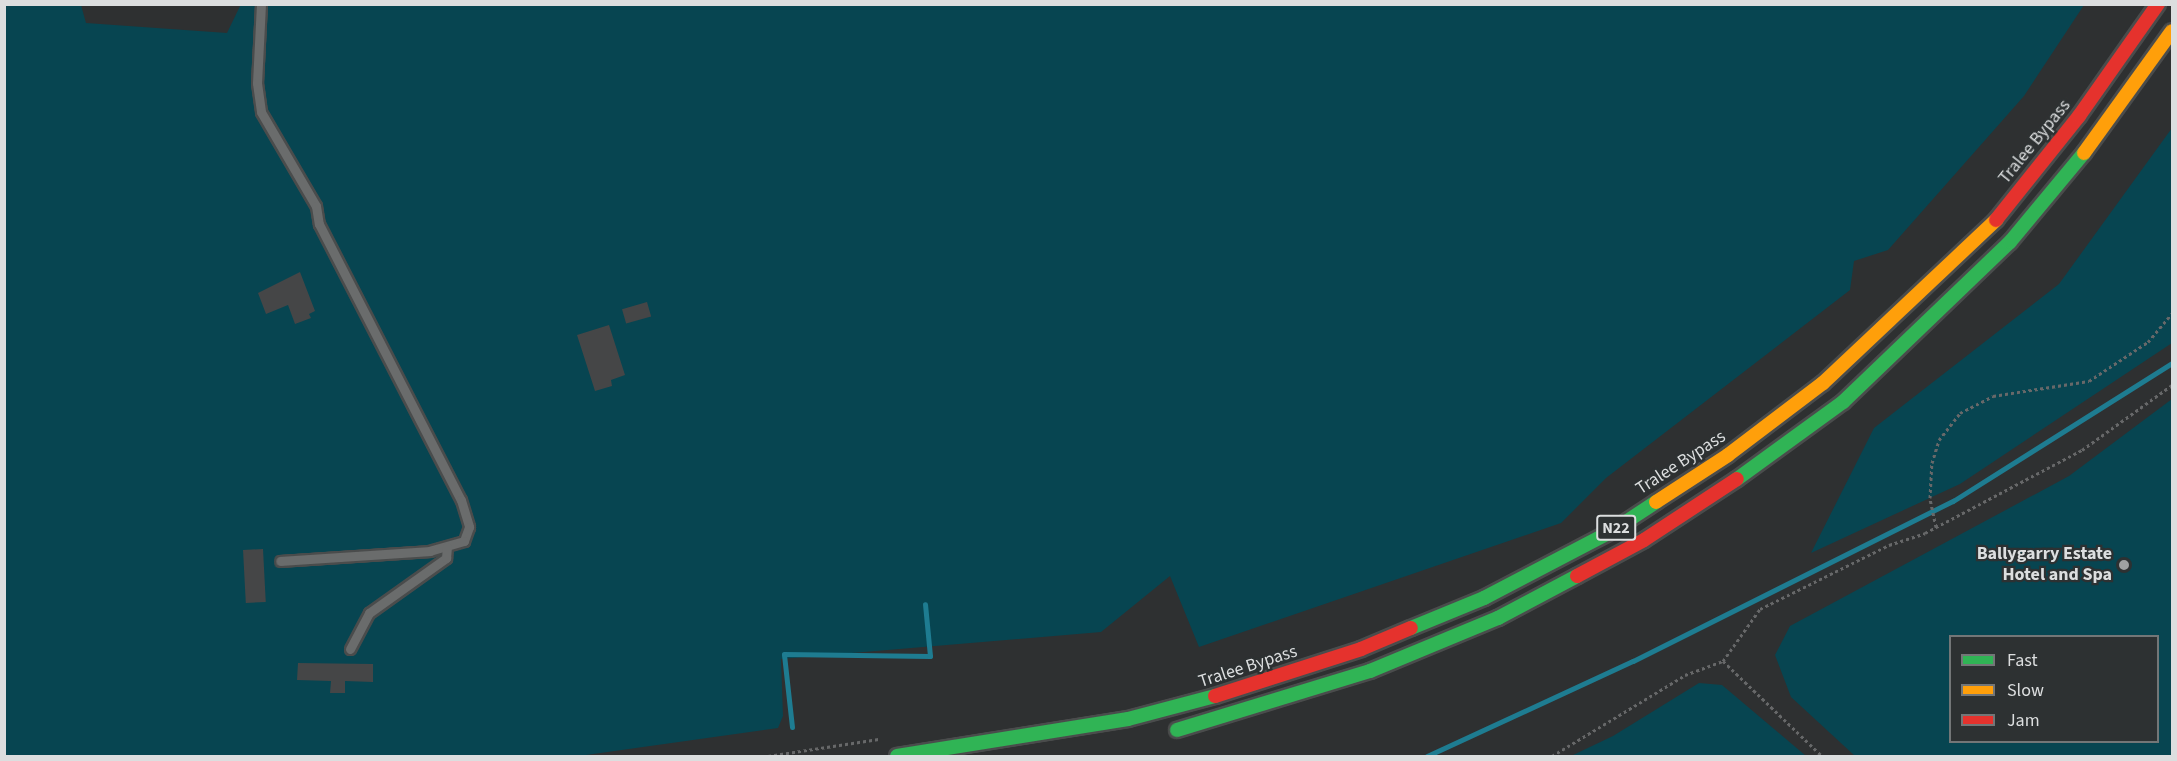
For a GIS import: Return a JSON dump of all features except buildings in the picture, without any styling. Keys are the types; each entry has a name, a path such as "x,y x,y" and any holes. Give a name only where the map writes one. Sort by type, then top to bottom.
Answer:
{"highway":[{"name":"Tralee Bypass","path":"897,756 1128,719 1241,689 1361,649 1484,598 1612,531 1728,455 1804,398 1913,302 1996,220 2079,116 2158,4"},
{"name":"N22","path":"1159,735 1242,713 1370,672 1498,618 1644,540 1742,476 1843,402 2010,242 2084,152 2172,31"}],"lane":[{"path":"261,4 258,102 316,206 319,224 461,500 469,535 458,545 447,547 280,561"},
{"path":"350,649 369,613 446,558 447,547"}],"path":[{"path":"1936,527 1930,504 1932,464 1939,440 1960,414 1993,396 2089,381 2148,342 2172,313"},
{"path":"1552,756 1685,675 1723,661 1760,609 1889,545 1936,527 2082,450 2172,385"},
{"path":"1723,661 1822,756"},
{"path":"768,756 883,738"}],"shaded area":[{"path":"241,4 2084,5 2024,96 1888,250 1854,261 1850,290 1606,478 1561,523 1199,647 1170,576 1101,632 781,659 783,716 778,728 579,756 5,756 4,5 81,5 86,23 227,33"},
{"path":"2172,128 2172,343 1960,484 1811,553 1874,428 2059,284"},
{"path":"2172,399 2172,756 1855,756 1791,697 1775,655 1790,626 2069,476"},
{"path":"1699,683 1722,685 1806,756 1571,756 1613,736"}],"waterway":[{"path":"1427,756 1633,661 1953,501 2172,363"},
{"path":"792,727 784,654 930,656 925,604"}],"traffic: fast":[{"path":"1737,479 1843,402 2010,242 2084,153"},
{"path":"1411,628 1484,598 1612,531 1656,502"},
{"path":"1177,730 1370,671 1498,618 1577,576"},
{"path":"897,756 1128,719 1215,696"}],"traffic: slow":[{"path":"2084,153 2172,31"},
{"path":"1656,502 1728,455 1823,383 1996,220"}],"traffic: jam":[{"path":"1996,220 2079,116 2158,4"},
{"path":"1577,576 1644,540 1737,479"},
{"path":"1215,696 1361,649 1411,628"}],"place":[{"name":"Ballygarry Estate Hotel and Spa","path":"2124,565"}]}
